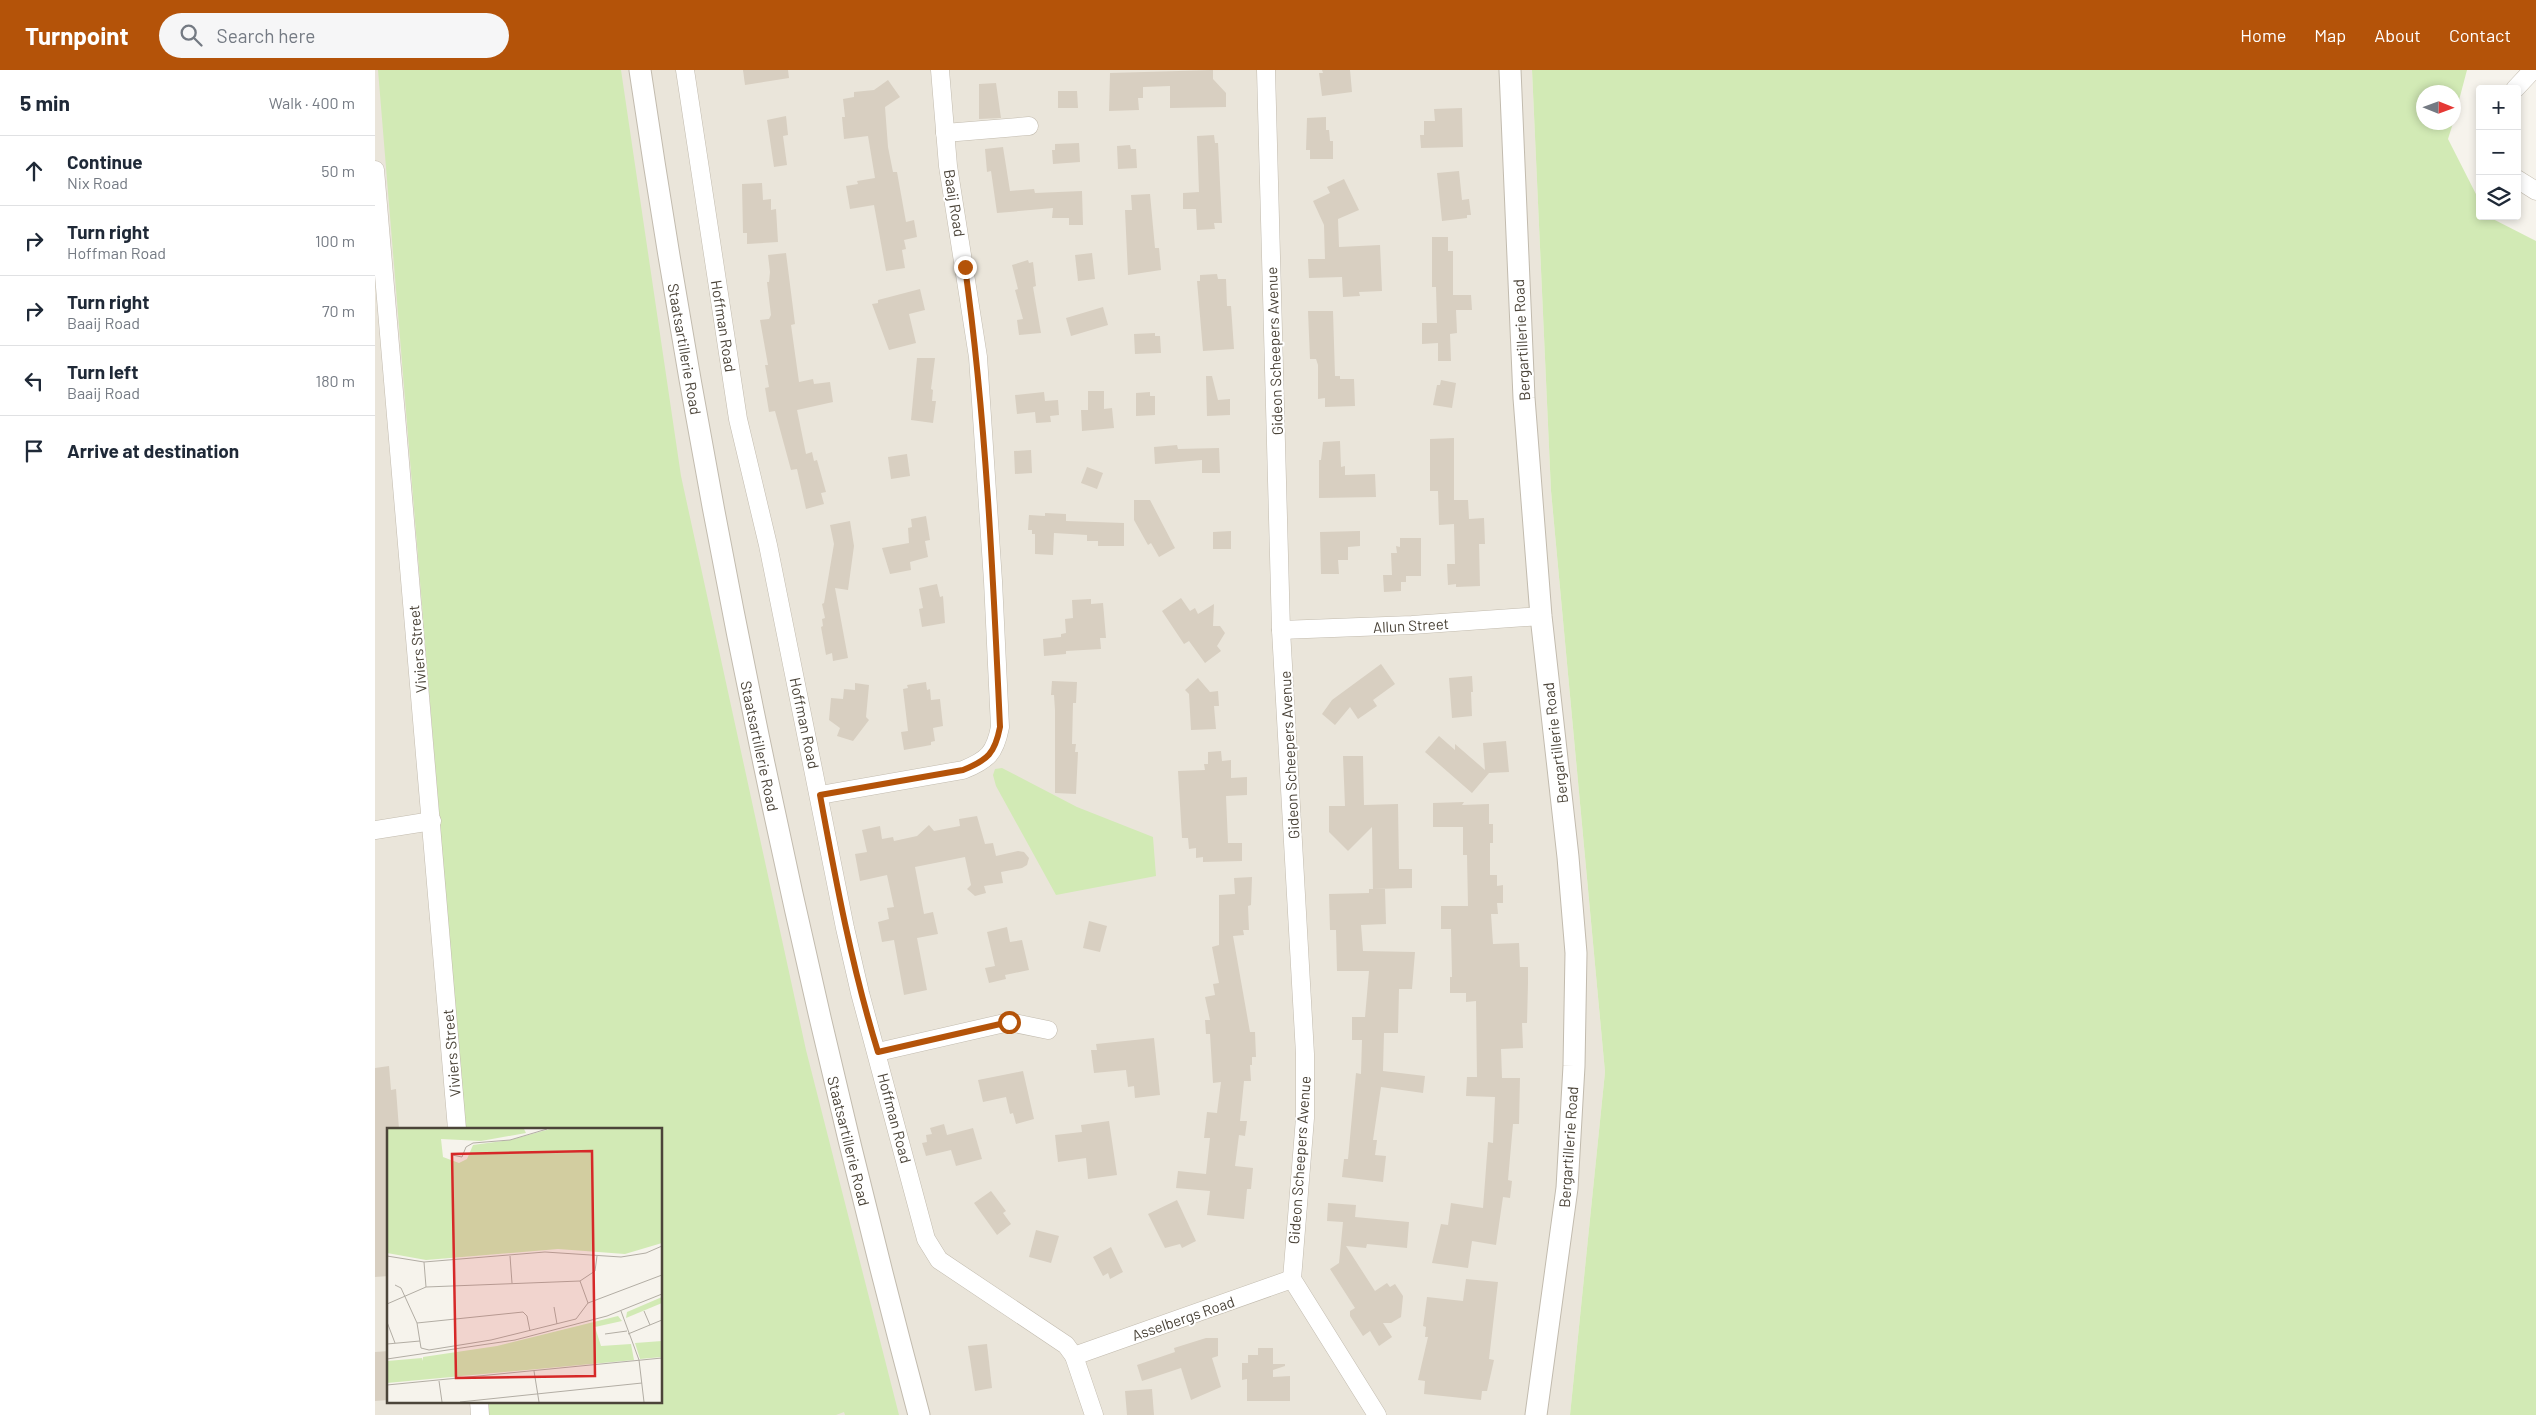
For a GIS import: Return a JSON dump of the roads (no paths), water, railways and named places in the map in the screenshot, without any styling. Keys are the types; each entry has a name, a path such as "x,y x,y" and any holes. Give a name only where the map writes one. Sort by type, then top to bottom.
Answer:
{"street":[{"name":"Staatsartillerie Road","path":"640,70 686,359 738,644 838,1100 919,1415"},
{"name":"Hoffman Road","path":"685,70 738,419 768,544 820,795 845,928 860,993 878,1052 927,1239 935,1256 1066,1345 1075,1356 1094,1415"},
{"name":"Baaij Road","path":"820,795 963,770 980,763 996,746 1000,727 993,581 978,357 945,133 940,70"},
{"name":"Gideon Scheepers Avenue","path":"1267,70 1281,630 1305,1054 1305,1118 1291,1279"},
{"name":"Bergartillerie Road","path":"1510,70 1524,398 1541,616 1569,857 1577,952 1574,1066 1567,1188 1536,1415"},
{"path":"2519,85 2529,74"},
{"path":"945,133 1029,126"},
{"name":"Viviers Street","path":"375,170 457,1128"},
{"path":"2521,182 2536,191"},
{"name":"Allun Street","path":"1281,630 1412,625 1541,616"},
{"path":"375,830 432,821"},
{"path":"878,1052 1009,1022 1048,1030"},
{"path":"1291,1279 1377,1415"},
{"name":"Asselbergs Road","path":"1075,1356 1291,1279"},
{"path":"479,1402 480,1415"}]}
